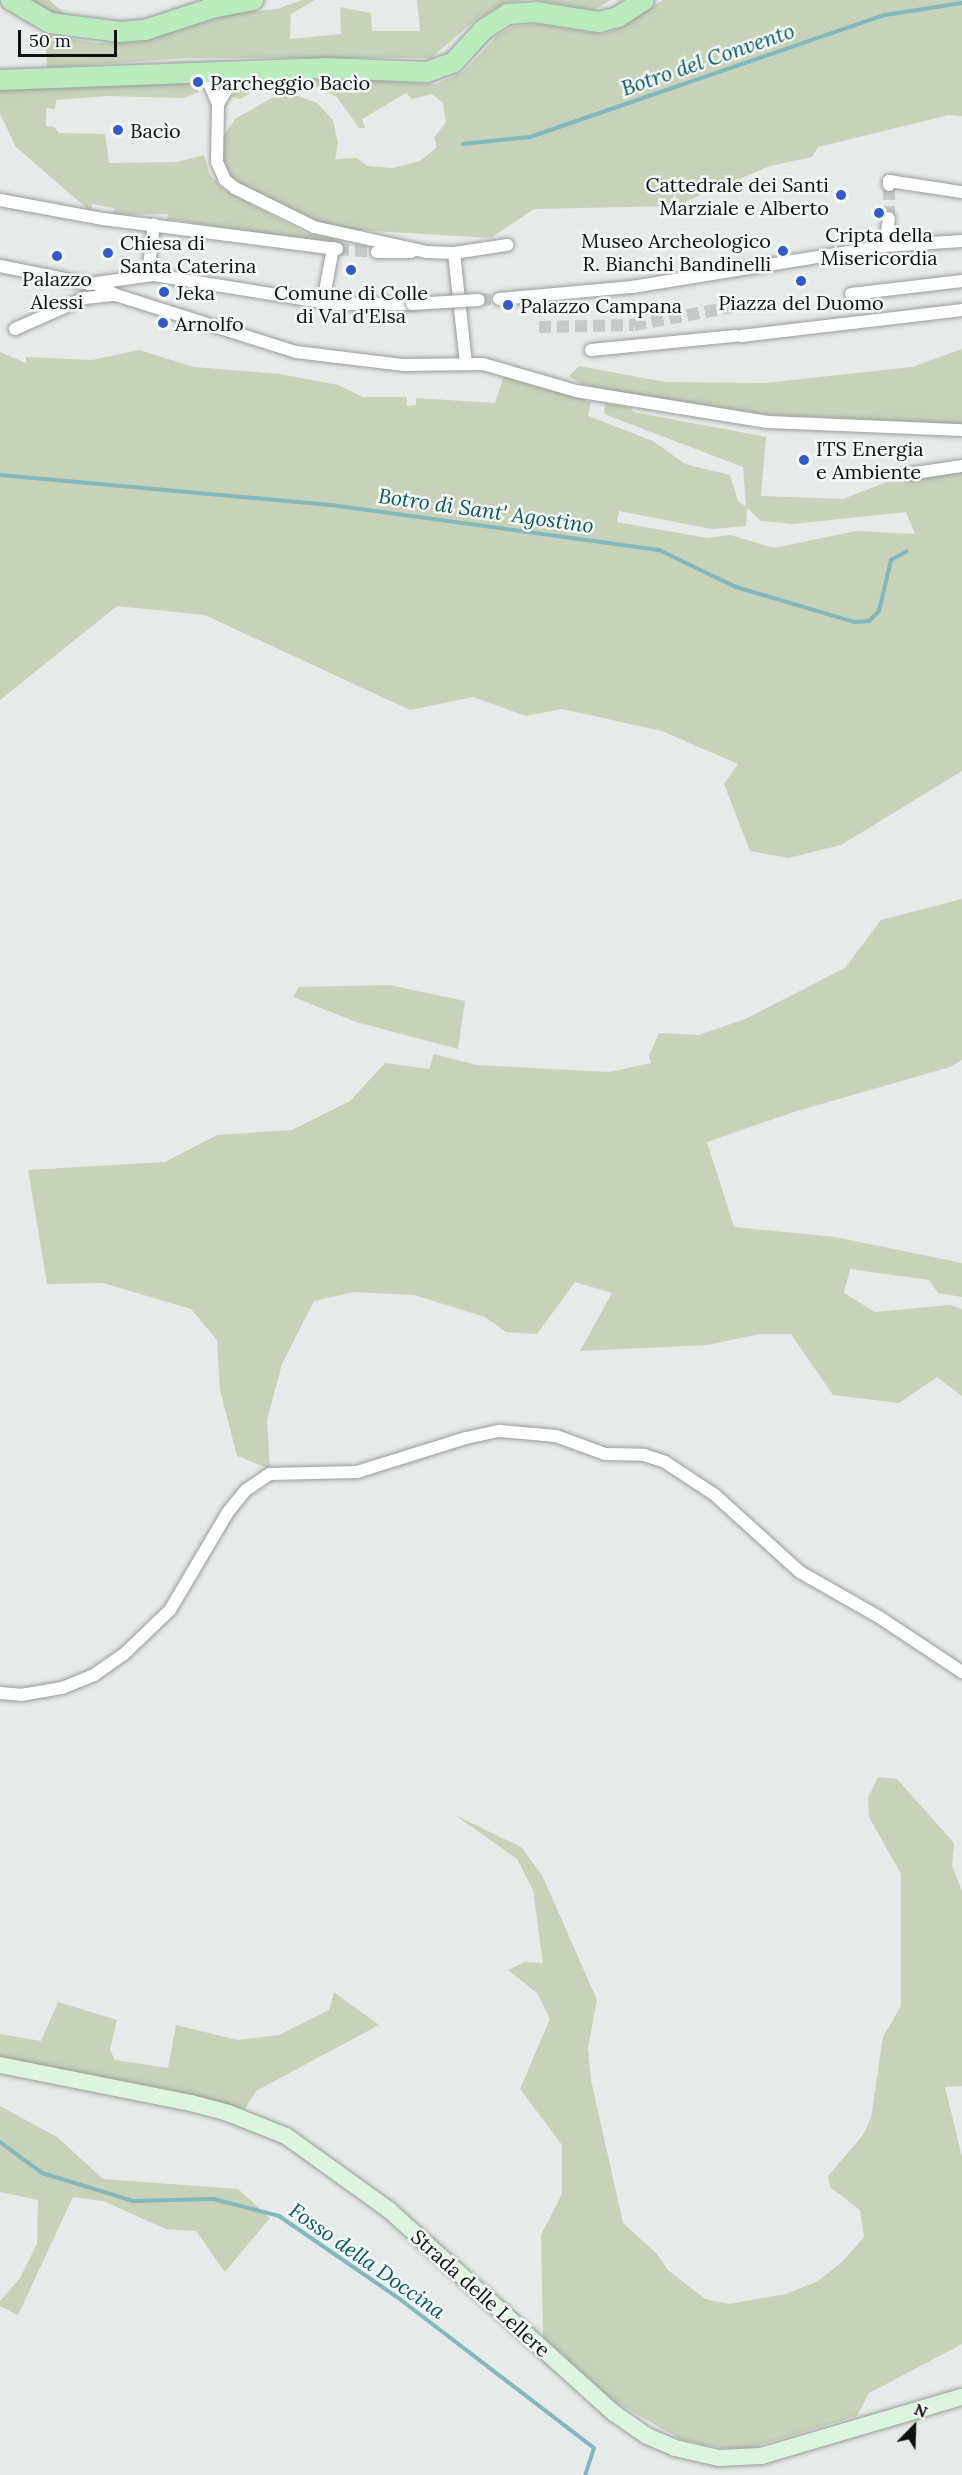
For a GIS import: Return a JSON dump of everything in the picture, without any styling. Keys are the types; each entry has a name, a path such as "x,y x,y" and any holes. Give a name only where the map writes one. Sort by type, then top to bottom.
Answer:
{"main road":[{"path":"11,0 50,23 120,33 145,30 219,6 253,0"},
{"path":"0,80 238,70 436,70 453,62 483,30 508,14 535,12 599,22 618,17 644,0"}],"street":[{"path":"218,104 238,70"},
{"path":"204,72 218,104 217,162 225,180 291,219 345,236 427,252"},
{"path":"889,185 889,181 962,192"},
{"path":"0,200 154,224 335,248 323,302"},
{"path":"885,246 889,218"},
{"path":"148,275 154,224"},
{"path":"499,298 632,287 885,246 962,241"},
{"path":"377,252 454,253 507,245"},
{"path":"454,253 466,363"},
{"path":"0,266 98,285 116,295 296,352 404,365 466,363 502,367 576,391 735,418 962,430"},
{"path":"98,285 148,275 197,280 323,302 412,304 479,300"},
{"path":"851,294 962,281"},
{"path":"15,329 85,298 116,295"},
{"path":"591,350 738,336 962,310"},
{"path":"909,474 962,466"},
{"path":"0,1693 21,1695 62,1688 94,1675 123,1654 170,1610 228,1512 246,1490 270,1474 357,1472 466,1438 500,1431 556,1436 605,1454 644,1455 665,1462 715,1496 800,1572 879,1617 962,1672"},
{"name":"Strada delle Lellere","path":"0,2066 191,2103 228,2113 286,2136 389,2210 614,2413 647,2436 675,2448 719,2458 761,2456 962,2397"}],"green space":[{"path":"27,0 49,0 70,18 47,12"},
{"path":"302,0 315,0 291,14 290,39 341,34 340,7 371,13 372,31 420,31 417,0 526,0 504,3 473,22 431,58 186,58 47,68 45,34 96,43 139,42 236,13 277,9"},
{"path":"534,0 611,0 594,10"},
{"path":"663,0 962,0 962,116 949,115 818,147 812,157 770,166 675,206 534,209 491,238 341,229 320,223 250,192 228,176 222,162 223,136 236,118 272,98 295,95 317,103 333,120 338,143 335,159 357,158 367,166 393,168 420,161 437,147 434,138 446,122 443,103 432,94 412,99 406,93 362,119 365,128 359,128 337,97 310,84 264,86 240,99 232,97 237,87 263,79 305,77 436,84 463,72 498,35 514,26 538,24 602,34 618,29"},
{"path":"184,82 195,84 199,92 183,98 107,96 56,100 55,109 46,108 46,126 54,127 59,133 105,134 109,163 177,162 204,155 210,175 224,190 305,233 335,239 334,244 167,219 168,214 114,215 114,208 92,204 91,212 16,147 0,114 0,90"},
{"path":"962,349 962,424 771,415 624,393 581,384 569,376 579,366 665,382 765,383 912,367"},
{"path":"139,350 194,367 280,374 338,385 363,397 407,397 407,406 416,405 416,398 495,403 504,376 591,402 588,416 653,441 685,464 730,475 738,501 746,507 743,467 604,414 605,403 631,408 633,412 766,437 761,496 843,499 902,476 962,472 962,771 841,845 789,858 750,851 724,784 738,764 662,731 562,709 526,716 473,697 410,710 205,615 117,606 0,700 0,352 26,363 26,357 92,360","holes":["747,508 761,521 793,524 906,512 915,534 856,531 774,548 730,535 707,538 617,522 619,511 712,529 746,526"]},
{"path":"962,899 962,1060 950,1067 797,1111 707,1142 734,1227 835,1237 962,1263 962,1297 938,1293 929,1280 850,1269 844,1293 875,1312 950,1305 962,1309 962,1396 937,1377 899,1403 833,1395 791,1334 760,1334 707,1345 580,1351 612,1293 575,1282 537,1334 506,1332 485,1317 414,1295 354,1292 314,1301 282,1364 267,1420 270,1469 237,1456 220,1390 217,1340 191,1309 103,1283 47,1284 28,1170 165,1162 217,1135 292,1130 350,1101 385,1063 429,1069 434,1054 477,1065 609,1072 651,1063 649,1056 659,1033 699,1035 745,1019 845,968 881,920"},
{"path":"389,985 465,1001 458,1049 356,1022 293,997 299,987"},
{"path":"878,1777 897,1779 954,1843 952,1866 962,1891 962,2086 945,2087 962,2157 962,2344 869,2393 857,2416 750,2448 723,2448 682,2440 615,2402 543,2337 541,2235 562,2194 562,2145 520,2089 550,2019 537,1993 508,1970 525,1962 543,1963 533,1890 517,1859 455,1815 521,1847 542,1875 597,2000 588,2048 591,2080 623,2223 656,2253 668,2270 705,2299 729,2304 786,2294 818,2281 842,2262 864,2237 860,2210 830,2187 828,2176 863,2135 871,2118 883,2037 901,2006 901,1874 869,1817 868,1798"},
{"path":"334,1992 379,2025 256,2091 245,2109 161,2088 0,2058 0,2034 41,2041 58,2002 117,2020 110,2050 115,2060 168,2068 176,2025 238,2040 279,2035 329,2010"},
{"path":"0,2106 57,2137 103,2179 238,2189 270,2218 225,2272 196,2231 166,2229 103,2201 73,2197 18,2315 0,2306 0,2301 20,2278 37,2244 38,2200 0,2192"}],"waterway":[{"name":"Botro del Convento","path":"463,144 530,137 885,15 962,3"},
{"name":"Botro di Sant' Agostino","path":"0,475 331,505 659,550 736,587 854,622 869,621 879,611 891,560 907,551"},
{"name":"Fosso della Doccina","path":"0,2142 42,2173 133,2201 213,2199 279,2216 401,2300 594,2448 585,2475"}],"tunnel":[{"path":"889,185 889,218"},
{"path":"337,249 377,252"},
{"path":"479,300 499,299"},
{"path":"539,327 634,325 754,303"}],"place":[{"name":"Parcheggio Bacìo","path":"198,82"},
{"name":"Bacìo","path":"118,130"},
{"name":"Cattedrale dei Santi Marziale e Alberto","path":"841,195"},
{"name":"Cripta della Misericordia","path":"879,213"},
{"name":"Museo Archeologico R. Bianchi Bandinelli","path":"783,251"},
{"name":"Chiesa di Santa Caterina","path":"108,253"},
{"name":"Palazzo Alessi","path":"57,256"},
{"name":"Comune di Colle di Val d'Elsa","path":"351,270"},
{"name":"Piazza del Duomo","path":"801,281"},
{"name":"Jeka","path":"164,292"},
{"name":"Palazzo Campana","path":"508,305"},
{"name":"Arnolfo","path":"163,323"},
{"name":"ITS Energia e Ambiente","path":"804,460"}]}
